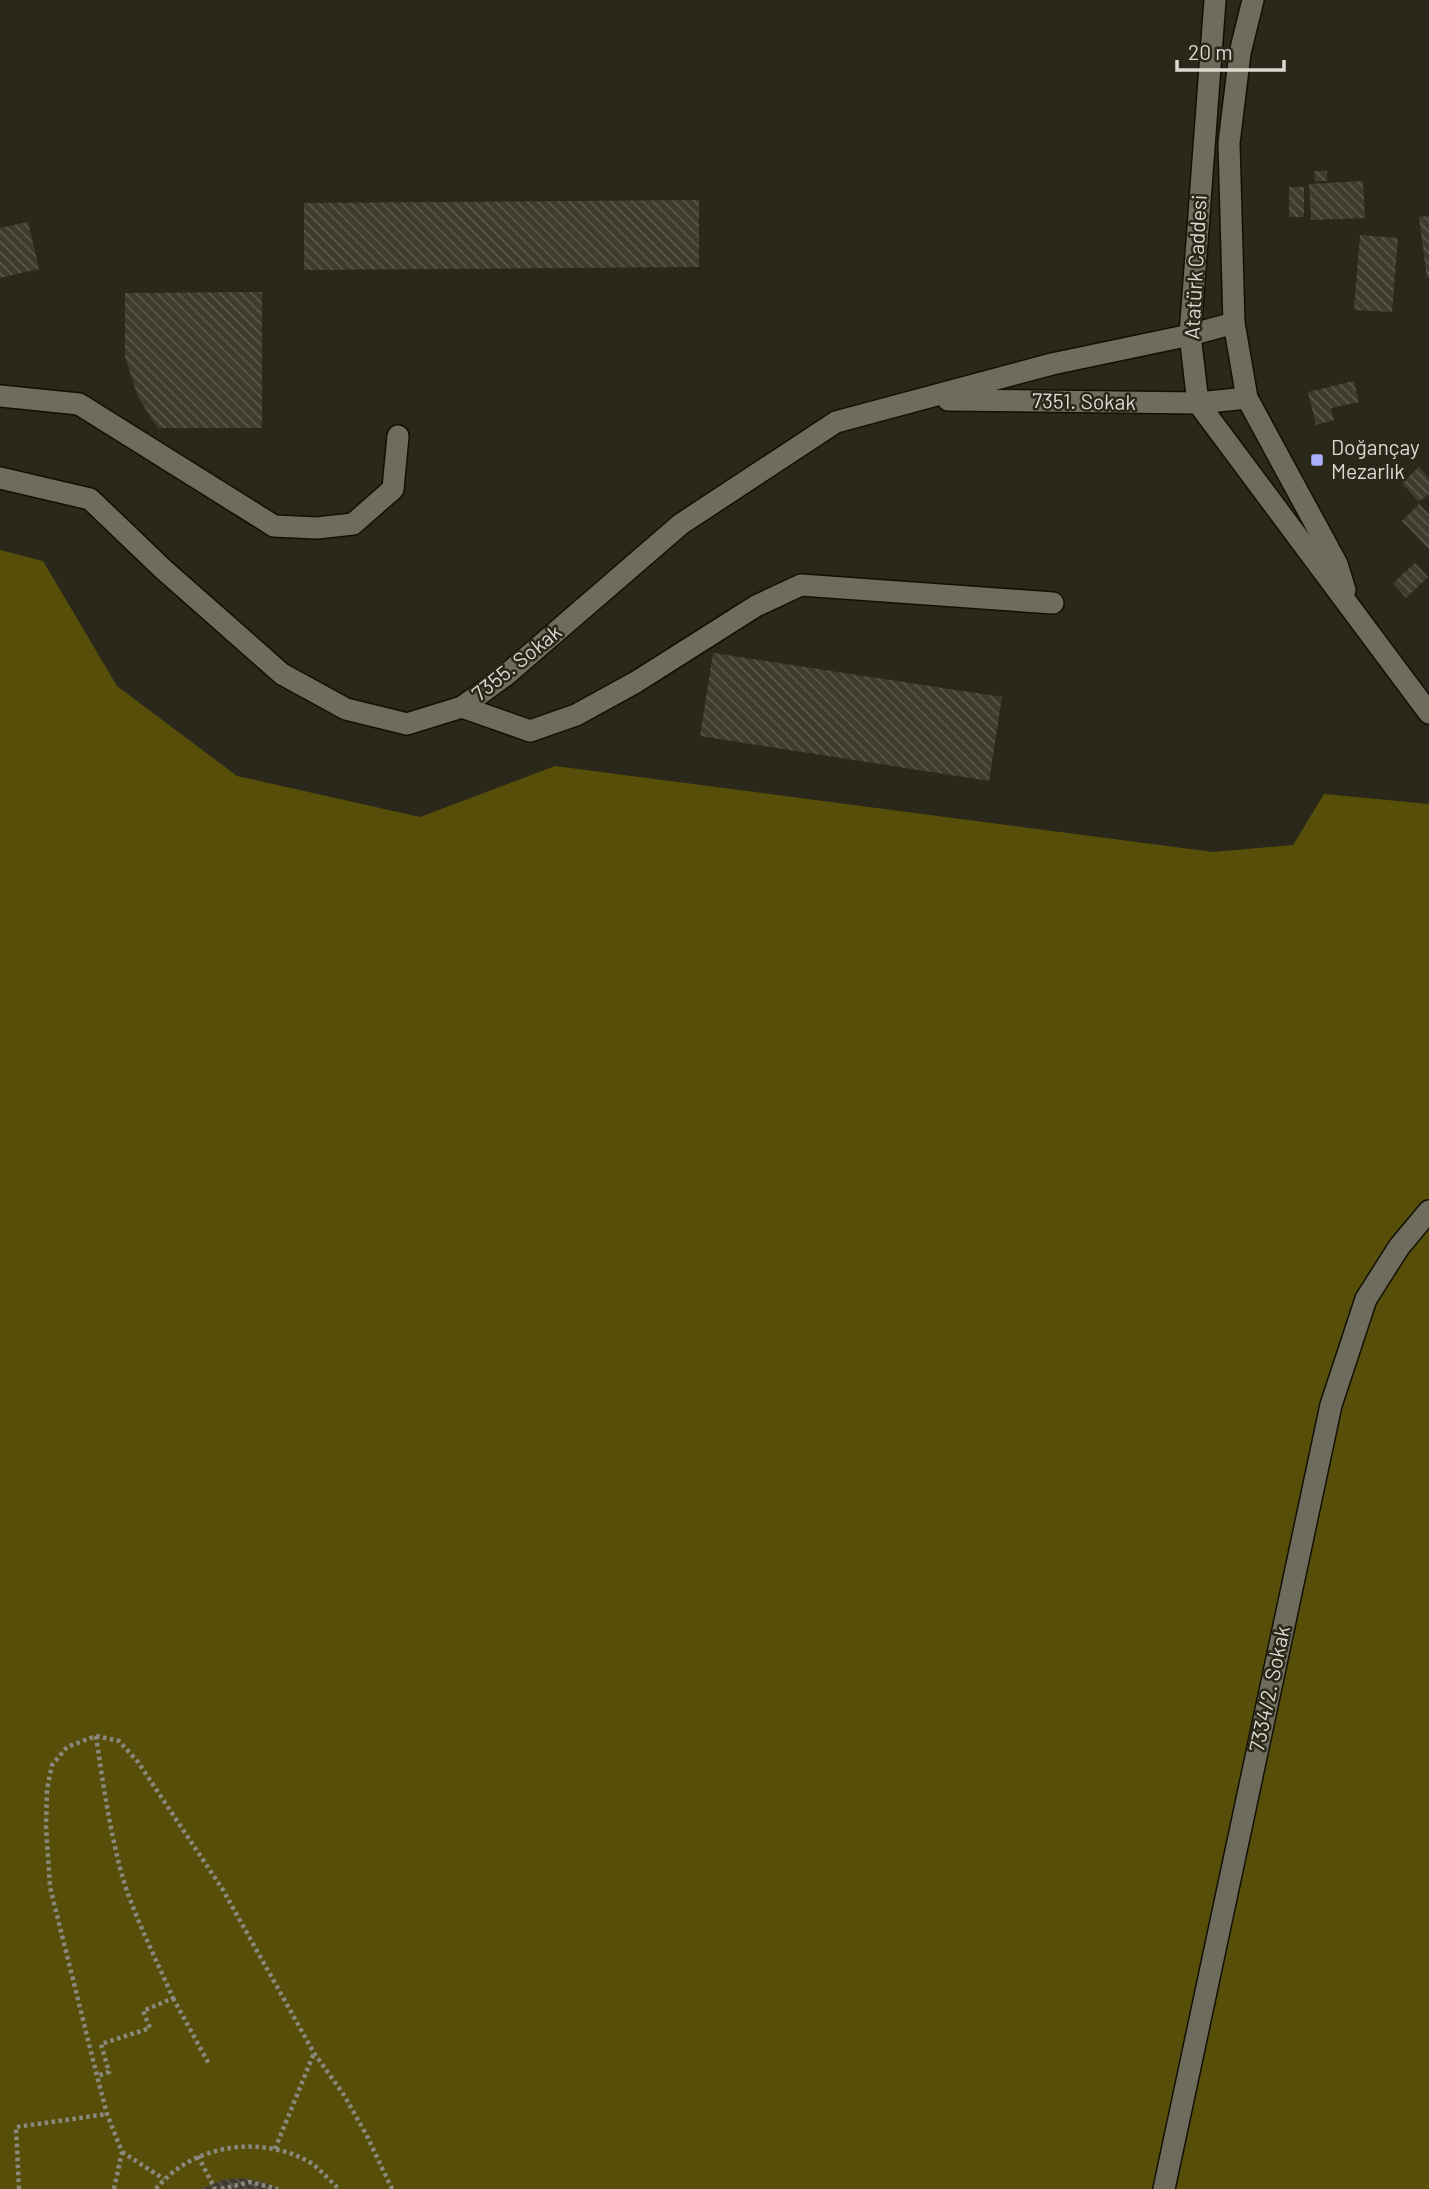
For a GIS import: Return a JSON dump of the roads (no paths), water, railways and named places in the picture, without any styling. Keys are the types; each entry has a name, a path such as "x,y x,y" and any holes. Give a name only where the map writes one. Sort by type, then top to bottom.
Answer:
{"street":[{"name":"Atatürk Caddesi","path":"1214,0 1190,335 1198,403 1429,713"},
{"name":"Atatürk Caddesi","path":"1253,0 1240,53 1229,144 1234,323 1247,398 1337,564 1351,609"},
{"path":"922,400 1052,364 1234,323"},
{"path":"0,396 79,404 274,526 317,528 353,524 393,489 398,436"},
{"name":"7351. Sokak","path":"922,400 1198,403 1247,398"},
{"name":"7355. Sokak","path":"0,478 90,499 163,569 282,674 346,709 408,724 462,707 506,675 681,524 836,422 922,400"},
{"path":"462,707 530,731 576,715 636,682 756,606 801,585 1053,603"},
{"name":"7334/2. Sokak","path":"1164,2189 1331,1405 1366,1299 1399,1247 1429,1211"}],"place":[{"name":"Doğançay Mezarlık","path":"1317,460"}]}
